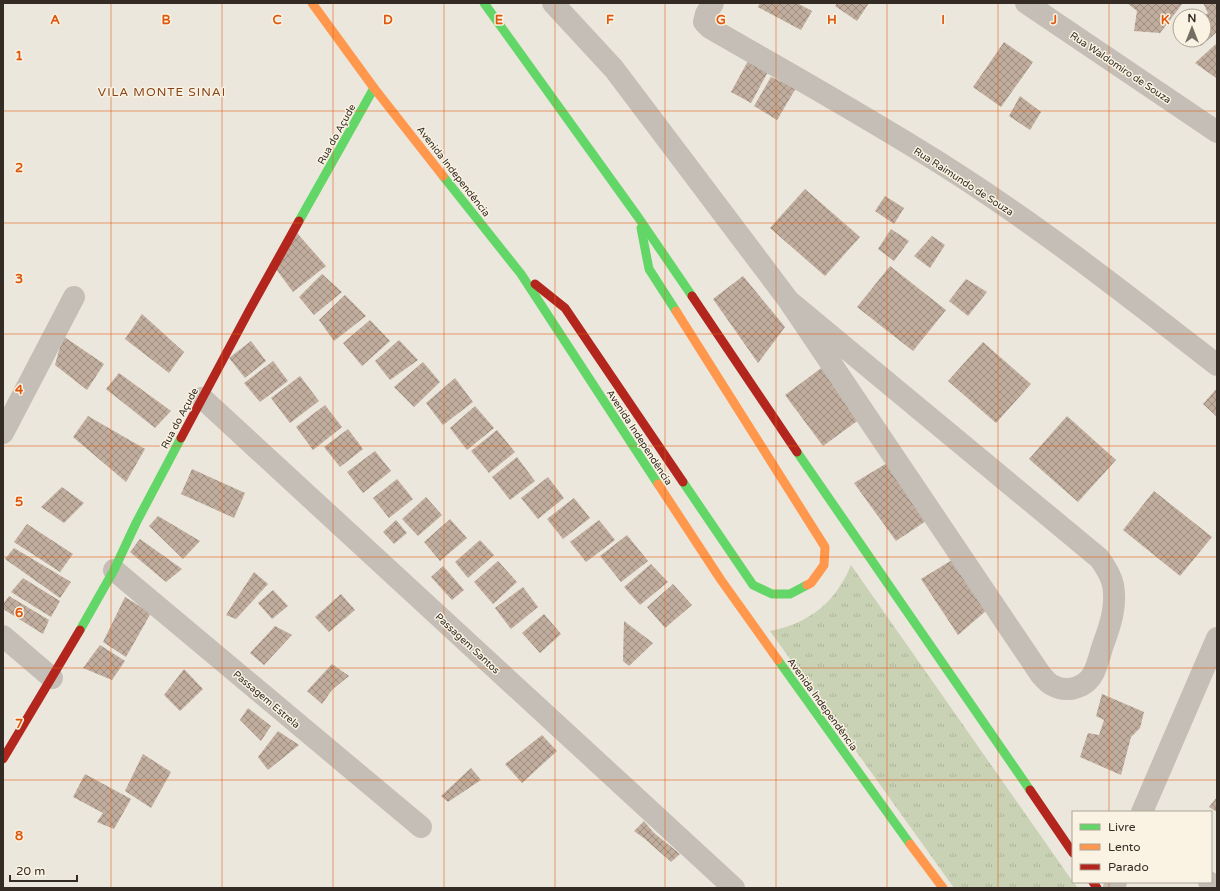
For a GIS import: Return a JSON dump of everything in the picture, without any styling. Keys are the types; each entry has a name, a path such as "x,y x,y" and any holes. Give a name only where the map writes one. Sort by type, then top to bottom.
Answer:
{"main road":[{"name":"Avenida Independência","path":"312,3 374,88 521,274 721,580 943,888"},
{"path":"484,3 638,217 830,501 958,684 1072,852"},
{"name":"Rua do Açude","path":"3,759 52,678 114,570 136,523 250,309 374,88"},
{"path":"521,274 566,308 753,585 772,594 790,594 811,583 824,565 826,547 649,269 638,217"}],"street":[{"path":"553,3 614,69 789,301 1041,675 1052,685 1065,689 1078,688 1088,681 1094,672 1110,624 1115,598 1113,584 1108,571 1099,558 789,301"},
{"name":"Rua Waldomiro de Souza","path":"1026,3 1217,132"},
{"name":"Rua Raimundo de Souza","path":"709,9 704,22 710,28 942,165 1027,221 1217,365"},
{"path":"3,433 74,298"},
{"name":"Passagem Santos","path":"202,398 734,888"},
{"name":"Passagem Estrela","path":"114,570 421,827"},
{"path":"3,636 52,678"},
{"path":"1142,811 1217,638"}],"green space":[{"path":"851,565 1072,881 1072,883 1078,888 954,888 770,631 797,623 809,617 829,600 845,578"}],"building":[{"path":"760,3 797,3 812,11 801,30 758,7"},
{"path":"837,3 869,3 857,21 835,6"},
{"path":"1127,3 1183,3 1179,8 1172,8 1172,17 1160,33 1134,31 1137,11"},
{"path":"1203,3 1217,3 1217,32 1212,36 1212,8 1206,8"},
{"path":"1004,42 1033,62 1001,107 973,87"},
{"path":"1217,43 1216,78 1195,63"},
{"path":"748,61 768,72 751,103 731,92"},
{"path":"771,77 796,88 777,120 754,106"},
{"path":"1020,96 1041,112 1030,130 1009,116"},
{"path":"805,189 860,237 825,276 770,228"},
{"path":"885,196 904,208 894,224 875,211"},
{"path":"891,229 909,241 894,261 878,249"},
{"path":"297,233 326,266 293,292 276,269"},
{"path":"932,236 945,245 930,268 914,256"},
{"path":"890,266 946,310 913,351 857,307"},
{"path":"322,274 342,292 314,315 299,297"},
{"path":"743,276 785,327 758,363 713,299"},
{"path":"966,279 987,292 968,316 949,301"},
{"path":"345,295 366,316 334,341 319,320"},
{"path":"142,314 184,352 169,373 125,339"},
{"path":"370,320 390,341 362,366 343,343"},
{"path":"63,336 104,364 87,390 55,365"},
{"path":"399,340 418,360 390,380 375,361"},
{"path":"251,341 266,361 245,378 229,358"},
{"path":"983,342 1031,384 996,423 948,381"},
{"path":"273,361 288,381 260,402 244,383"},
{"path":"423,362 440,382 414,407 394,387"},
{"path":"824,366 860,419 823,446 785,395"},
{"path":"119,373 171,411 155,428 106,389"},
{"path":"300,376 319,401 290,423 271,398"},
{"path":"455,378 473,402 443,425 426,403"},
{"path":"1217,388 1217,417 1203,404"},
{"path":"325,405 342,427 313,450 296,427"},
{"path":"475,406 494,428 467,450 450,428"},
{"path":"88,416 145,449 126,482 73,437"},
{"path":"1067,416 1116,460 1078,502 1029,459"},
{"path":"348,429 363,449 340,467 324,447"},
{"path":"497,430 515,452 489,473 471,451"},
{"path":"375,451 391,471 363,493 347,472"},
{"path":"517,457 535,481 510,500 492,477"},
{"path":"887,463 929,519 896,541 854,483"},
{"path":"192,469 245,493 234,518 181,494"},
{"path":"548,477 564,498 538,519 521,498"},
{"path":"397,479 413,499 389,518 373,498"},
{"path":"62,487 84,503 64,523 41,507"},
{"path":"1154,491 1212,537 1180,576 1123,530"},
{"path":"426,497 442,515 418,536 402,519"},
{"path":"574,498 590,518 563,539 547,519"},
{"path":"158,516 200,541 183,559 149,526"},
{"path":"450,519 467,538 440,561 424,542"},
{"path":"396,520 407,533 394,544 383,532"},
{"path":"599,520 615,540 586,562 570,542"},
{"path":"27,524 73,554 60,572 14,542"},
{"path":"627,535 648,561 621,582 600,556"},
{"path":"140,539 182,569 166,582 130,552"},
{"path":"480,540 494,555 468,578 455,562"},
{"path":"14,548 71,582 60,598 5,559"},
{"path":"952,560 987,610 958,635 921,579"},
{"path":"498,561 517,582 493,604 474,582"},
{"path":"651,564 668,582 640,605 624,587"},
{"path":"443,566 464,590 452,600 431,577"},
{"path":"254,572 268,584 236,619 226,615"},
{"path":"23,578 60,601 51,617 11,592"},
{"path":"673,584 692,605 665,628 647,607"},
{"path":"523,587 538,607 511,629 495,608"},
{"path":"273,590 288,606 272,619 258,603"},
{"path":"341,594 355,610 329,632 315,617"},
{"path":"9,596 49,620 43,634 3,609 3,604"},
{"path":"125,597 151,613 126,657 103,642"},
{"path":"544,614 561,634 540,653 522,633"},
{"path":"624,621 653,643 629,666 623,661"},
{"path":"275,626 292,635 264,665 250,653"},
{"path":"100,645 125,661 112,680 83,668"},
{"path":"332,664 349,676 332,690 322,704 307,691"},
{"path":"184,669 203,689 180,711 164,695"},
{"path":"1102,694 1144,712 1140,728 1131,737 1121,775 1080,757 1088,733 1099,735 1104,720 1096,716"},
{"path":"248,708 271,726 261,741 240,720"},
{"path":"278,731 299,745 268,770 258,757"},
{"path":"542,735 557,751 522,783 505,764"},
{"path":"143,754 171,772 151,808 125,791"},
{"path":"471,768 481,780 448,802 441,796"},
{"path":"85,774 131,799 114,829 97,822 103,813 73,797"},
{"path":"1217,797 1217,812 1209,807"},
{"path":"644,821 654,833 680,854 671,862 634,831"}],"traffic: fast":[{"path":"484,3 638,217 692,296"},
{"path":"299,221 374,88"},
{"path":"443,176 521,274 658,484"},
{"path":"641,228 649,269 676,311"},
{"path":"80,630 114,570 136,523 181,438"},
{"path":"797,452 1030,790"},
{"path":"683,482 753,585 772,594 790,594 807,585"},
{"path":"778,660 910,844"}],"traffic: slow":[{"path":"312,3 374,88 443,176"},
{"path":"676,311 825,547 824,565 811,583 807,585"},
{"path":"658,484 721,580 778,660"},
{"path":"910,844 943,888"}],"traffic: jam":[{"path":"181,438 299,221"},
{"path":"535,284 565,308 683,482"},
{"path":"692,296 797,452"},
{"path":"3,759 80,630"},
{"path":"1030,790 1072,852"},
{"path":"1094,883 1097,888"}],"district":[{"name":"VILA MONTE SINAI","path":"162,92"}]}
